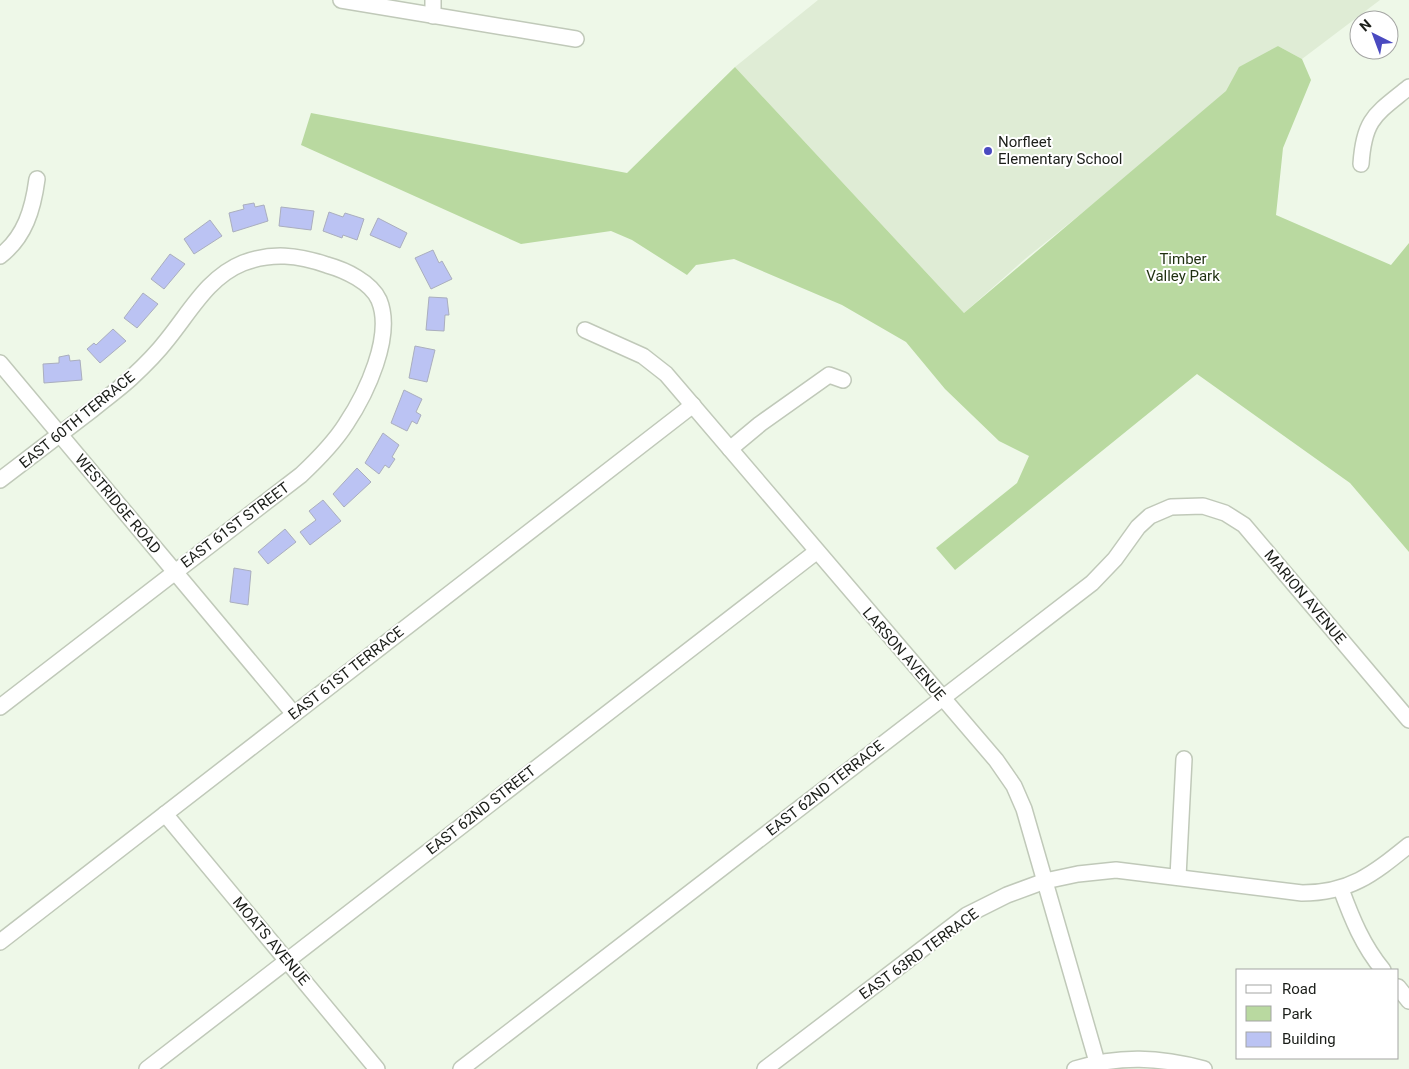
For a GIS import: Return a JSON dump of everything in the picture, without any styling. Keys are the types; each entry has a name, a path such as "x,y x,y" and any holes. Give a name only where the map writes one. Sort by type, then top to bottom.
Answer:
{"street":[{"path":"341,0 576,39"},
{"path":"433,0 433,16"},
{"path":"1361,164 1362,138 1375,115 1409,87"},
{"path":"0,256 18,238 33,208 37,179"},
{"name":"EAST 60TH TERRACE","path":"0,480 130,379 166,341 208,287 226,272 242,263 271,255 305,257 341,269 370,289"},
{"name":"EAST 61ST STREET","path":"0,707 302,475 326,451 346,424 367,388 382,342 382,315 379,300 370,289"},
{"name":"LARSON AVENUE","path":"585,330 643,356 666,374 816,552 996,760 1014,786 1024,809 1097,1062"},
{"name":"WESTRIDGE ROAD","path":"0,363 294,714"},
{"path":"730,449 760,424 823,378 829,375 843,380"},
{"name":"EAST 61ST TERRACE","path":"0,942 693,405"},
{"name":"MARION AVENUE","path":"1182,507 1203,506 1218,510 1244,525 1409,720"},
{"name":"EAST 62ND TERRACE","path":"461,1069 1092,583 1115,559 1138,527 1150,516 1171,507 1182,507"},
{"name":"EAST 62ND STREET","path":"147,1069 816,552"},
{"path":"1178,877 1184,759"},
{"name":"MOATS AVENUE","path":"165,814 377,1069"},
{"name":"EAST 63RD TERRACE","path":"765,1069 968,915 1007,894 1045,881 1078,874 1116,870 1302,893 1342,889 1377,871 1409,845"},
{"path":"1342,889 1355,926 1372,956 1383,969"},
{"path":"1399,989 1409,1001"},
{"path":"1075,1069 1097,1062 1139,1058 1172,1060 1204,1069"}],"shaded area":[{"name":"Norfleet Elementary School","path":"818,0 1380,0 1367,10 1349,10 1349,23 1302,59 1278,46 1213,115 1113,188 1025,259 964,313 735,67"}],"green space":[{"name":"Timber Valley Park","path":"1278,46 1302,59 1311,80 1283,148 1276,215 1391,265 1409,243 1409,552 1350,483 1197,374 955,570 936,548 1017,483 1029,456 999,441 945,389 906,342 842,305 734,259 696,265 687,275 632,240 611,231 521,244 301,145 311,113 627,173 735,67 964,313 1226,91 1239,67"}],"building":[{"path":"254,203 255,207 264,205 268,221 233,232 229,213 244,209 243,205"},
{"path":"281,207 314,211 311,230 279,226"},
{"path":"329,212 343,217 345,213 364,219 357,240 343,235 342,238 323,231"},
{"path":"378,218 407,233 400,248 370,235"},
{"path":"210,220 222,236 194,254 184,239"},
{"path":"433,250 439,263 442,261 452,279 431,289 415,258"},
{"path":"170,254 185,264 164,289 151,279"},
{"path":"143,293 158,304 137,328 124,318"},
{"path":"429,297 447,298 449,315 445,315 444,331 426,330"},
{"path":"113,329 126,341 100,363 87,349 94,343 96,345"},
{"path":"415,346 435,350 427,382 409,378"},
{"path":"69,355 70,361 80,360 82,380 44,383 43,364 59,363 59,357"},
{"path":"404,390 422,399 416,412 421,415 417,424 412,421 407,431 391,423"},
{"path":"383,433 399,445 392,457 395,459 389,468 385,465 379,474 365,463"},
{"path":"357,468 371,482 344,507 333,494"},
{"path":"323,500 341,521 310,545 300,532 316,520 309,511"},
{"path":"285,529 296,542 268,564 258,552"},
{"path":"234,568 251,571 248,605 230,602"}],"place":[{"name":"Norfleet Elementary School","path":"988,151"}]}
